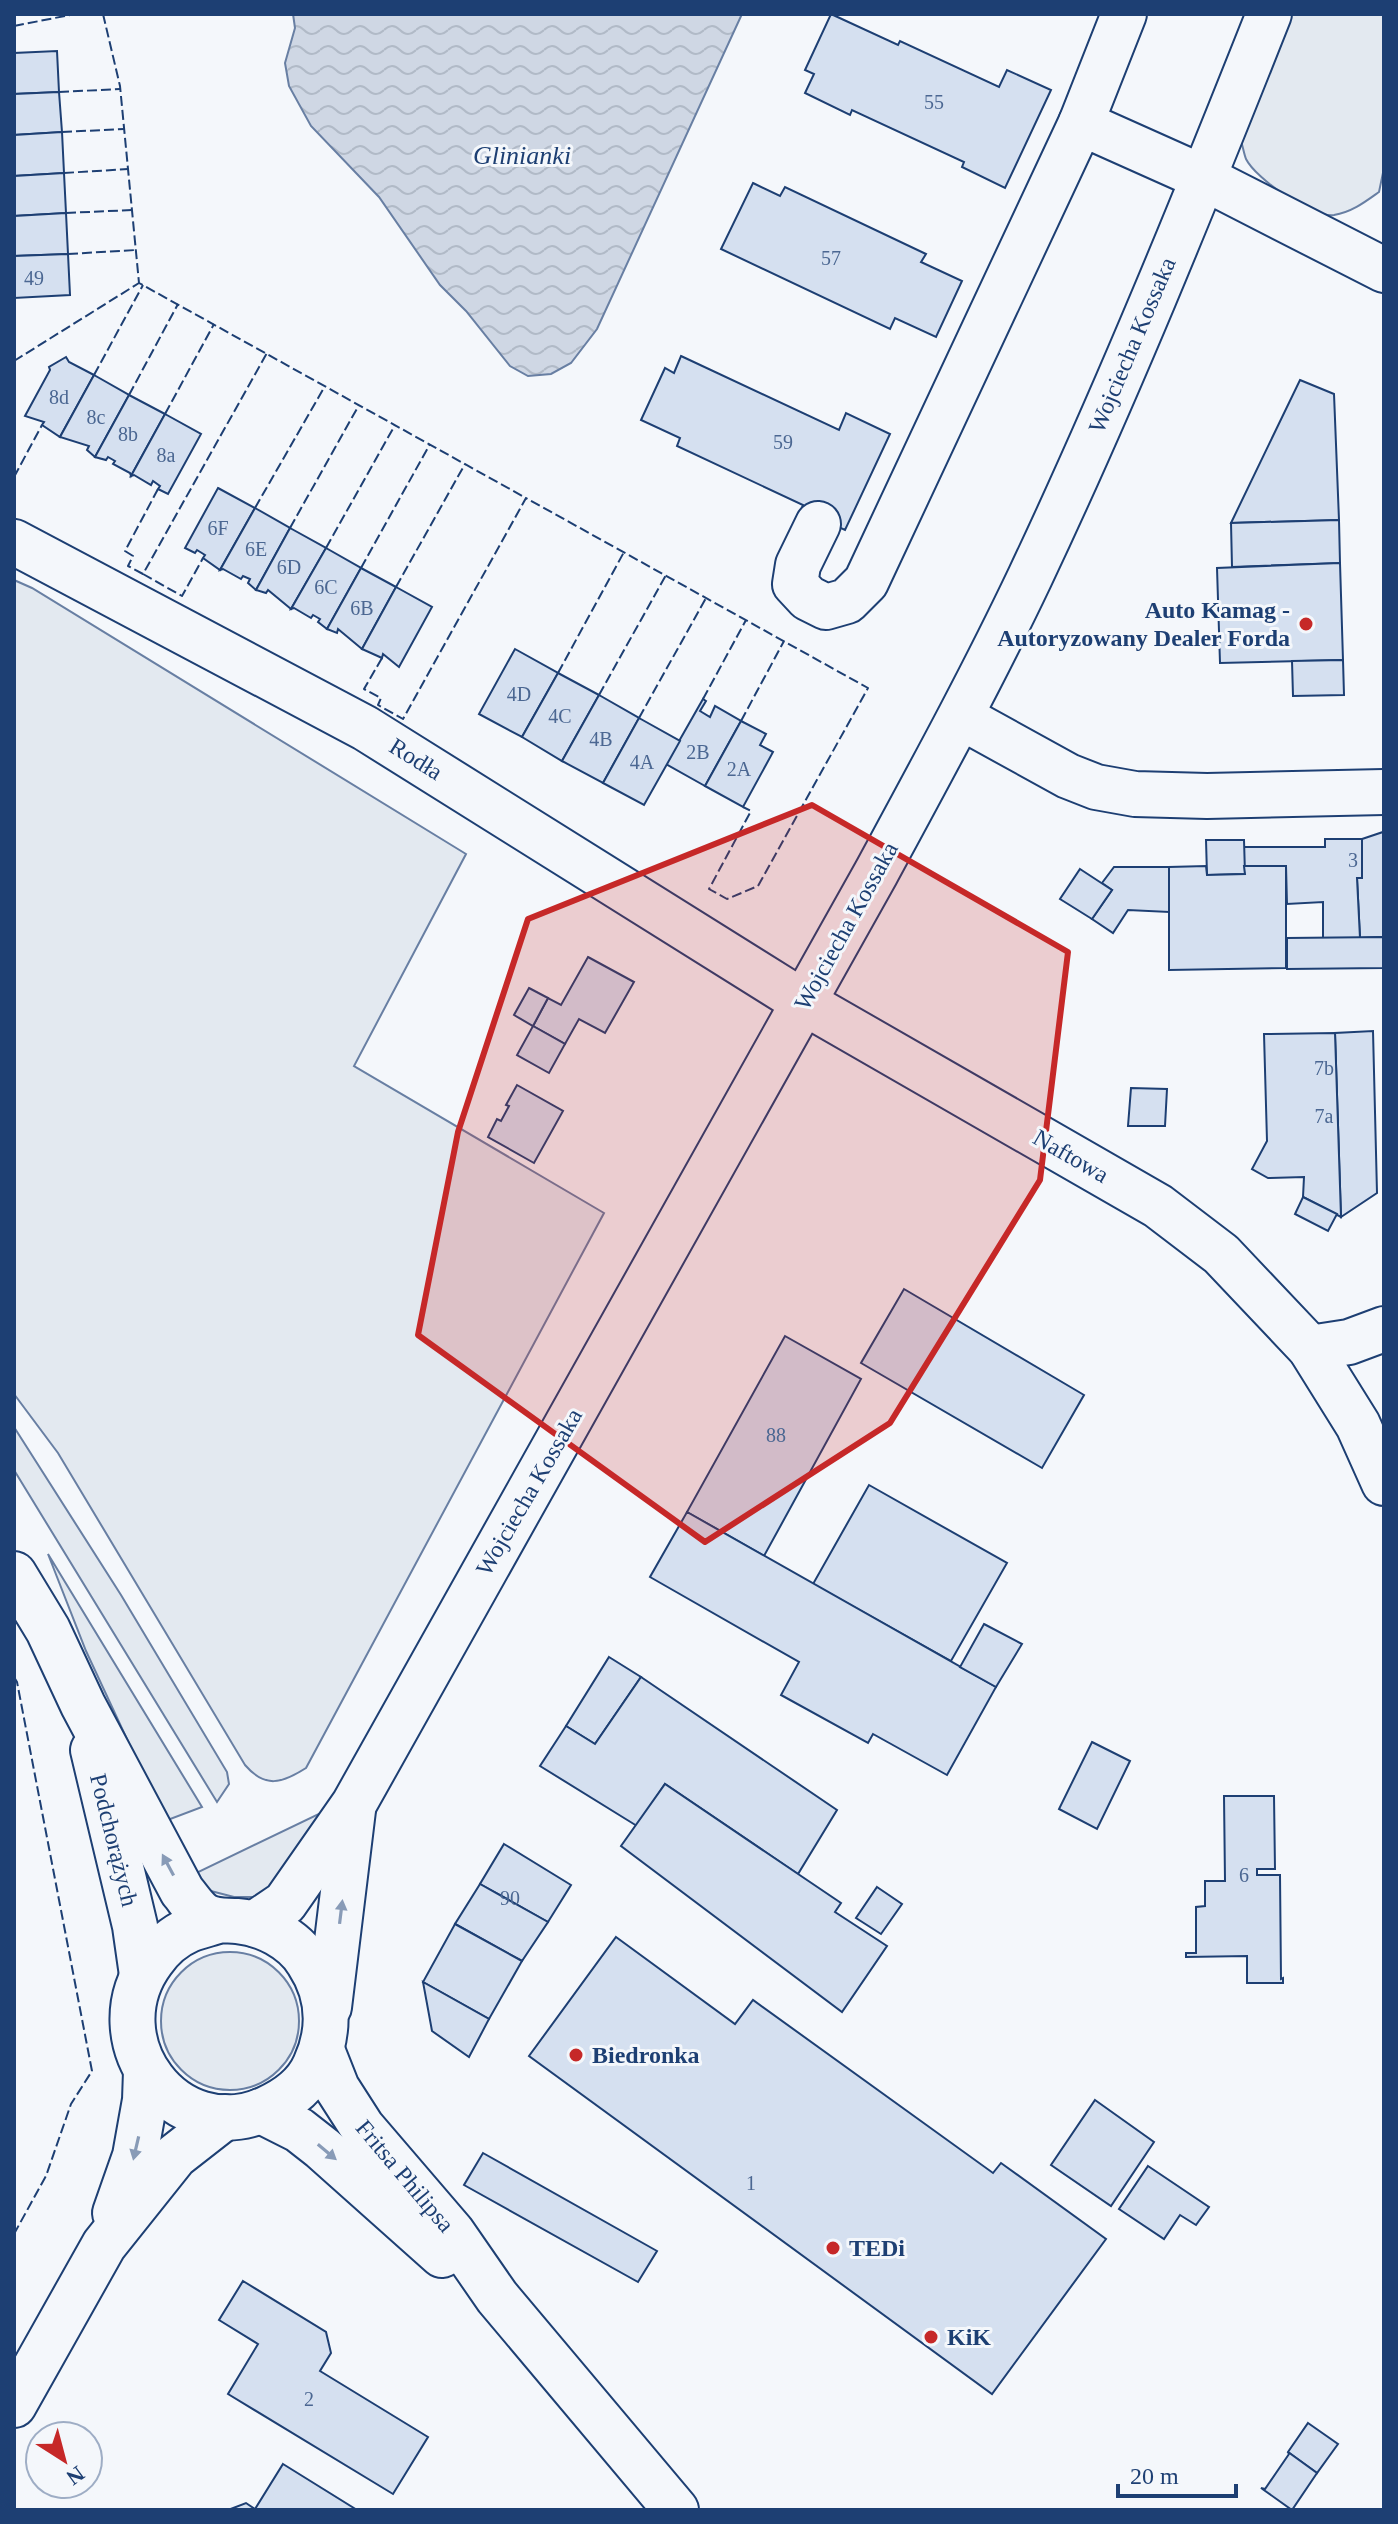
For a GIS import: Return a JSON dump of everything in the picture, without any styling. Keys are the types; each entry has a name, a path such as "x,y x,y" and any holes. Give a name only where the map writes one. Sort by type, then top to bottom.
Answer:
{"street":[{"path":"818,524 798,565 795,584 808,598 826,607 847,601 866,582 1081,123 1124,14"},
{"name":"Wojciecha Kossaka","path":"236,1923 285,1903 354,1804 961,717 1059,515 1204,178 1269,14"},
{"path":"1081,123 1204,178 1384,270"},
{"name":"Rodła","path":"14,542 365,728 803,1002"},
{"path":"961,717 1068,776 1096,787 1135,794 1207,796 1384,792"},
{"name":"Naftowa","path":"803,1002 1158,1206 1221,1254 1310,1348 1358,1425 1384,1483"},
{"path":"1310,1348 1349,1342 1384,1329"},
{"name":"Podchorążych","path":"14,1574 48,1630 83,1705 182,1891 202,1914 236,1923"},
{"name":"Podchorążych","path":"83,1705 135,1926 142,1975"},
{"name":"Wojciecha Kossaka","path":"325,2034 354,1804"},
{"path":"14,2405 104,2245 175,2156 243,2114 282,2102 299,2088 313,2070 325,2034 322,1986 306,1958 283,1937 236,1923 187,1930 161,1949 142,1975 132,2007 133,2040 146,2071 158,2086 188,2108 243,2114"},
{"name":"Fritsa Philipsa","path":"325,2034 337,2088 362,2127 452,2232 497,2297 676,2510"},
{"path":"104,2245 135,2156 145,2100 146,2071"},
{"name":"Fritsa Philipsa","path":"243,2114 299,2130 434,2249 497,2297"}],"highlighted area":[{"path":"812,805 1068,952 1040,1180 890,1423 705,1542 418,1335 458,1132 528,919"}],"shaded area":[{"path":"1289,14 1384,14 1384,168 1379,192 1341,214 1312,210 1272,186 1246,159 1241,141"},
{"path":"14,580 32,588 466,854 354,1066 604,1213 306,1768 281,1780 266,1780 245,1765 58,1453 14,1394"},
{"path":"14,1427 121,1595 227,1772 229,1784 217,1802 14,1470"},
{"path":"48,1554 202,1807 165,1821 86,1651"},
{"path":"327,1810 272,1890 253,1897 234,1897 207,1890 194,1874"},
{"path":"230,1952 257,1957 279,1972 294,1994 299,2021 294,2048 279,2070 257,2085 230,2090 203,2085 181,2070 166,2048 161,2021 166,1994 181,1972 203,1957"}],"water":[{"name":"Glinianki","path":"293,14 742,14 597,329 571,363 551,374 528,376 510,366 466,311 440,285 379,197 311,126 289,86 285,63 295,28"}],"building":[{"path":"831,14 898,45 900,41 999,87 1007,70 1051,90 1005,188 962,167 964,162 852,110 850,115 805,93 814,74 805,70"},
{"path":"57,51 59,92 14,94 14,53"},
{"path":"59,92 62,132 14,135 14,94"},
{"path":"62,132 64,173 14,176 14,135"},
{"path":"64,173 66,213 14,216 14,176"},
{"path":"753,183 780,196 785,187 926,254 921,262 962,281 936,337 895,318 890,329 721,249"},
{"path":"66,213 68,254 14,256 14,216"},
{"path":"68,254 70,295 14,298 14,256"},
{"path":"681,356 839,430 846,413 890,434 845,530 801,510 803,505 677,446 680,438 641,420 665,368 674,373"},
{"path":"66,357 69,362 94,375 60,437 42,425 44,422 25,416 49,367"},
{"path":"94,375 129,395 95,457 87,450 89,446 60,437"},
{"path":"1300,380 1334,394 1339,520 1231,523"},
{"path":"129,395 165,414 131,476 108,457 106,460 95,457"},
{"path":"165,414 201,434 168,494 158,489 160,486 153,481 151,485 131,476"},
{"path":"218,488 255,508 220,570 203,558 205,555 185,548"},
{"path":"255,508 290,528 256,590 248,583 250,579 243,576 241,579 220,570"},
{"path":"1339,520 1340,563 1232,567 1231,523"},
{"path":"290,528 326,548 291,609 268,590 266,593 256,590"},
{"path":"326,548 361,568 327,629 313,615 311,618 291,609"},
{"path":"1340,563 1343,660 1220,663 1217,568"},
{"path":"361,568 396,587 362,649 338,629 337,633 327,629"},
{"path":"396,587 432,607 399,667 383,654 382,658 362,649"},
{"path":"515,649 558,673 522,737 479,714"},
{"path":"1343,660 1344,695 1293,696 1292,661"},
{"path":"558,673 599,695 562,761 522,737"},
{"path":"599,695 639,718 603,783 562,761"},
{"path":"703,699 706,701 700,711 710,717 715,706 741,721 705,786 666,764"},
{"path":"639,718 680,741 644,805 603,783"},
{"path":"741,721 766,734 760,745 773,752 743,807 705,786"},
{"path":"1383,832 1384,937 1360,938 1357,878 1362,878 1362,839"},
{"path":"1325,839 1362,839 1362,878 1357,878 1360,938 1323,938 1323,902 1287,904 1286,866 1244,866 1244,847 1325,847"},
{"path":"1206,840 1244,840 1245,874 1207,875"},
{"path":"1206,866 1207,875 1245,874 1244,866 1286,866 1286,968 1169,970 1169,867"},
{"path":"1114,867 1169,867 1169,912 1128,910 1113,933 1092,919 1112,890 1102,883"},
{"path":"1080,869 1112,890 1092,919 1060,899"},
{"path":"1384,937 1384,968 1287,969 1287,938"},
{"path":"588,957 634,982 605,1033 579,1019 565,1044 533,1026 548,998 561,1005"},
{"path":"529,988 548,998 533,1026 514,1015"},
{"path":"533,1026 565,1044 549,1073 517,1055"},
{"path":"1373,1031 1377,1193 1341,1217 1335,1033"},
{"path":"1335,1033 1341,1217 1303,1197 1304,1177 1268,1178 1252,1169 1267,1141 1264,1034"},
{"path":"517,1085 563,1111 534,1163 488,1137 497,1119 501,1121"},
{"path":"1131,1088 1167,1089 1165,1126 1128,1126"},
{"path":"1303,1197 1337,1214 1328,1231 1295,1214"},
{"path":"904,1289 1084,1395 1042,1468 861,1363"},
{"path":"785,1336 861,1379 764,1556 687,1512"},
{"path":"869,1485 1007,1563 951,1661 813,1584"},
{"path":"687,1512 996,1687 947,1775 873,1734 868,1743 781,1695 799,1662 650,1577"},
{"path":"984,1624 1022,1644 996,1687 960,1667"},
{"path":"609,1657 641,1677 595,1744 566,1726"},
{"path":"641,1677 837,1810 798,1874 665,1784 637,1826 540,1766 566,1726 595,1744"},
{"path":"1092,1742 1130,1761 1097,1829 1059,1809"},
{"path":"665,1784 841,1903 835,1912 887,1946 842,2012 621,1846"},
{"path":"1224,1796 1274,1796 1275,1869 1257,1869 1257,1875 1280,1875 1283,1983 1247,1983 1247,1956 1186,1957 1186,1953 1196,1953 1196,1907 1205,1906 1205,1881 1225,1881"},
{"path":"504,1844 571,1885 548,1922 480,1884"},
{"path":"480,1884 548,1922 522,1961 455,1924"},
{"path":"877,1887 902,1904 881,1934 856,1918"},
{"path":"455,1924 522,1961 489,2019 423,1982"},
{"path":"616,1937 735,2024 753,2000 993,2173 1001,2163 1106,2239 992,2394 529,2056"},
{"path":"423,1982 489,2019 469,2057 432,2031"},
{"path":"1095,2100 1154,2142 1111,2206 1051,2165"},
{"path":"483,2153 657,2251 638,2282 464,2185"},
{"path":"1148,2166 1209,2207 1196,2225 1180,2215 1164,2239 1119,2209"},
{"path":"243,2281 326,2332 331,2353 320,2371 428,2437 393,2494 228,2394 258,2344 219,2320"},
{"path":"1308,2423 1338,2444 1317,2473 1288,2452"},
{"path":"1288,2452 1317,2473 1292,2510 1261,2488 1265,2489"},
{"path":"283,2464 357,2510 228,2510 246,2503 255,2509"}],"fence":[{"path":"14,26 75,14"},
{"path":"103,14 120,86 139,283 526,498"},
{"path":"59,92 120,89"},
{"path":"62,132 124,129"},
{"path":"64,173 128,169"},
{"path":"66,213 132,210"},
{"path":"68,254 136,250"},
{"path":"14,361 139,283"},
{"path":"94,375 143,285"},
{"path":"129,395 178,304"},
{"path":"165,414 214,324"},
{"path":"158,489 125,551 133,556 128,566 143,574 267,353"},
{"path":"255,508 325,386"},
{"path":"290,528 359,405"},
{"path":"14,477 42,425"},
{"path":"326,548 395,425"},
{"path":"361,568 430,444"},
{"path":"396,587 465,464"},
{"path":"382,658 364,689 381,698 378,705 403,719 526,498 868,688 758,886 727,899 709,889 751,811 743,807"},
{"path":"558,673 624,552"},
{"path":"143,574 182,596 203,558"},
{"path":"599,695 666,575"},
{"path":"639,718 706,598"},
{"path":"703,699 746,620"},
{"path":"741,721 784,641"},
{"path":"14,1677 92,2071 71,2104 46,2176 14,2234"}],"place":[{"name":"Auto Kamag - Autoryzowany Dealer Forda","path":"1306,624"},
{"name":"Biedronka","path":"576,2055"},
{"name":"TEDi","path":"833,2248"},
{"name":"KiK","path":"931,2337"}]}
